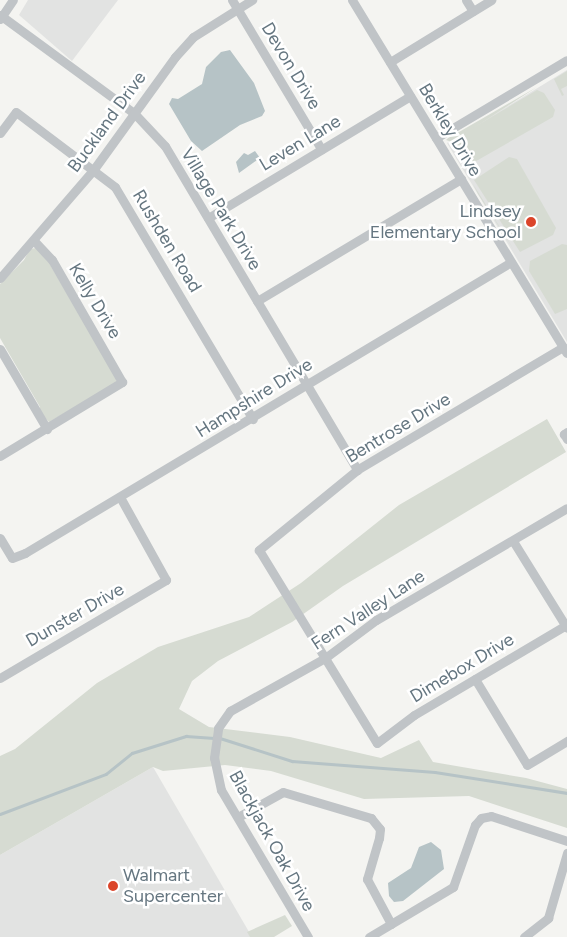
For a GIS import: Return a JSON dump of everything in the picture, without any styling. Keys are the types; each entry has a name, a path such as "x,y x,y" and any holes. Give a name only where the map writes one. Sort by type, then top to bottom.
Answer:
{"street":[{"path":"1,17 13,0"},
{"name":"Devon Drive","path":"232,0 321,149"},
{"name":"Buckland Drive","path":"0,278 34,242 94,169 134,113 193,37 252,0"},
{"name":"Berkley Drive","path":"352,0 565,350"},
{"path":"466,0 473,11"},
{"path":"390,62 491,0"},
{"name":"Village Park Drive","path":"1,17 134,113 165,146 357,470"},
{"path":"436,138 567,60"},
{"name":"Leven Lane","path":"208,218 410,96"},
{"name":"Rushden Road","path":"0,133 16,112 94,169 115,187 253,419"},
{"path":"257,301 461,179"},
{"name":"Kelly Drive","path":"34,242 52,260 122,382 48,429"},
{"name":"Hampshire Drive","path":"0,538 12,558 253,419 306,384 512,262"},
{"path":"0,349 48,429 0,456"},
{"name":"Bentrose Drive","path":"325,658 259,550 357,470 565,350"},
{"name":"Dunster Drive","path":"0,678 166,580 120,497"},
{"name":"Fern Valley Lane","path":"214,758 218,728 230,711 325,658 376,620 567,508"},
{"path":"513,541 566,626"},
{"name":"Dimebox Drive","path":"325,658 377,743 414,715 566,626"},
{"path":"474,679 527,765 567,741"},
{"name":"Blackjack Oak Drive","path":"214,758 218,782 308,937"},
{"path":"238,817 283,792 371,818 380,830 367,880 391,924"},
{"path":"369,937 453,887 476,825 481,818 491,816 567,840"},
{"path":"524,937 548,918 567,853"}],"shaded area":[{"path":"28,0 118,0 72,61 19,15"},
{"path":"230,50 254,83 265,111 262,116 240,125 202,151 191,141 169,104 172,98 178,99 202,84 206,67 221,52"},
{"name":"Lindsey Elementary School","path":"567,70 567,342 447,143"},
{"path":"567,71 567,86 561,89 564,95 562,96 554,79"},
{"path":"537,87 452,142 446,140 455,132 459,132"},
{"path":"537,90 544,93 555,110 553,117 471,164 463,162 453,146 454,139"},
{"path":"255,151 260,158 239,173 236,162 244,153 248,155"},
{"path":"509,157 517,159 556,228 553,235 520,252 474,180"},
{"path":"473,184 514,250 478,194"},
{"path":"562,244 567,245 567,309 555,314 529,271 530,261"},
{"path":"36,248 45,256 117,379 115,384 49,422 40,413 40,407 0,338 0,284 24,260 30,249"},
{"path":"547,419 566,452 343,586 292,622 218,661 192,681 179,709 209,727 290,737 381,758 419,740 433,762 526,778 567,789 567,828 469,796 364,799 271,771 225,765 163,771 153,767 0,855 0,756 15,749 97,683 158,647 249,617 301,583 399,505"},
{"path":"153,767 252,937 0,937 0,855"},
{"path":"431,842 441,850 444,869 403,901 394,902 389,896 388,883 411,868 419,847"},
{"path":"285,915 292,926 274,937 250,937 247,932"}],"waterway":[{"path":"0,814 106,774 132,753 186,736 214,738"},
{"path":"220,738 292,761 435,772 567,793"}],"place":[{"name":"Lindsey Elementary School","path":"531,222"},
{"name":"Walmart Supercenter","path":"113,886"}]}
